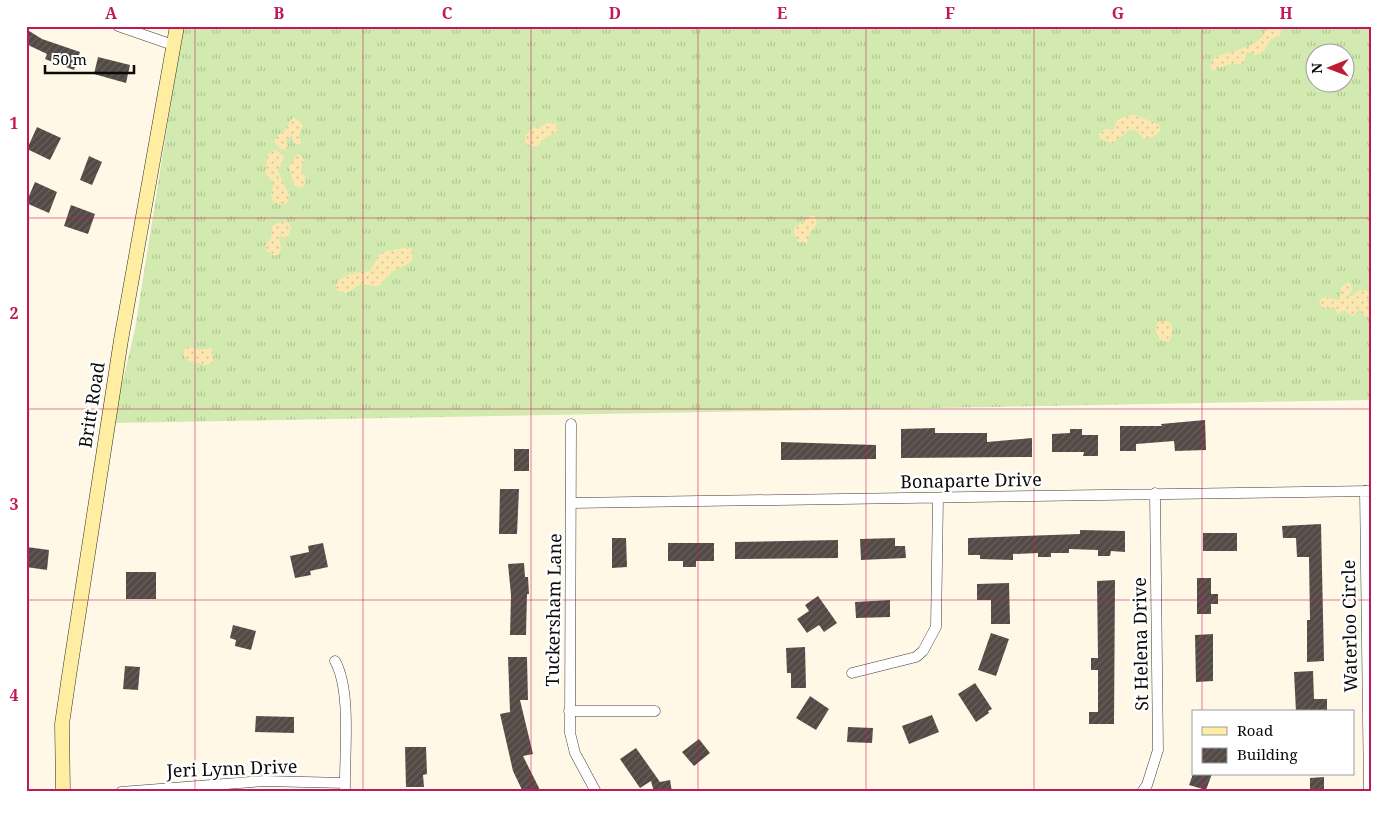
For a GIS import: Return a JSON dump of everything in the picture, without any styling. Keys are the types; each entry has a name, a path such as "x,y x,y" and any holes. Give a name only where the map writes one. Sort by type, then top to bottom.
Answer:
{"street":[{"path":"118,26 174,45"},
{"name":"Britt Road","path":"63,792 62,724 69,676 121,340 177,26"},
{"name":"Tuckersham Lane","path":"571,424 570,733 575,753 596,792"},
{"name":"Bonaparte Drive","path":"572,503 1368,491"},
{"name":"Waterloo Circle","path":"1368,491 1369,792"},
{"name":"St Helena Drive","path":"1142,792 1147,785 1158,750 1155,493"},
{"path":"852,673 916,657 924,651 936,627 938,498"},
{"path":"335,661 342,674 345,728 345,788"},
{"path":"569,711 655,711"},
{"name":"Jeri Lynn Drive","path":"121,792 264,781 345,788"}],"green space":[{"path":"183,26 1371,26 1371,400 113,423 135,329"}],"sand":[{"path":"1275,26 1281,29 1280,36 1271,39 1262,53 1255,55 1247,52 1243,64 1230,64 1213,70 1210,68 1213,59 1250,45 1263,36 1267,29"},
{"path":"1135,115 1160,125 1160,131 1153,137 1144,139 1137,131 1129,130 1112,144 1100,138 1099,134 1105,129 1113,130 1117,120"},
{"path":"294,117 303,125 299,134 301,145 294,143 292,135 287,140 288,149 280,149 274,142 275,139"},
{"path":"546,123 556,123 558,129 554,134 544,138 538,146 532,147 526,143 525,136 533,128 541,127"},
{"path":"276,150 284,157 278,171 290,197 286,204 281,205 272,200 271,193 274,183 265,173 268,154"},
{"path":"297,154 302,156 304,160 301,170 306,182 301,188 294,185 289,167"},
{"path":"809,216 815,216 817,224 809,234 807,243 798,242 794,234 794,227 804,222"},
{"path":"283,221 290,224 291,229 287,238 281,236 279,238 280,251 274,256 265,247 271,239 272,226"},
{"path":"411,248 413,252 411,262 392,272 380,285 361,284 346,293 336,290 336,285 342,278 370,271 379,255 383,252"},
{"path":"1349,282 1353,288 1348,296 1349,298 1358,291 1365,290 1371,294 1366,301 1371,307 1371,317 1365,317 1360,309 1352,317 1345,310 1338,314 1334,307 1326,309 1321,306 1319,301 1323,297 1340,300 1341,287"},
{"path":"1167,321 1171,324 1173,332 1169,342 1159,339 1155,329 1158,322"},
{"path":"188,346 199,350 212,348 213,363 205,365 187,360 182,353"}],"building":[{"path":"26,29 42,39 80,52 74,70 45,59 47,54 26,44"},
{"path":"98,57 130,65 126,83 94,74"},
{"path":"37,127 61,138 50,160 27,149"},
{"path":"89,156 102,162 92,185 80,180"},
{"path":"35,182 57,192 49,213 26,203"},
{"path":"71,205 95,214 88,234 64,226"},
{"path":"1205,420 1206,450 1175,451 1174,441 1136,444 1136,451 1120,451 1120,426 1162,426 1161,424"},
{"path":"935,428 935,433 987,433 987,442 1032,438 1032,457 901,458 901,429"},
{"path":"1070,429 1082,429 1082,435 1098,435 1098,456 1083,456 1084,452 1052,452 1052,434 1070,433"},
{"path":"781,442 876,445 876,459 781,460"},
{"path":"514,449 529,449 529,471 514,471"},
{"path":"500,489 519,489 517,534 499,534"},
{"path":"1321,524 1324,661 1307,662 1307,620 1310,620 1309,557 1297,557 1296,538 1283,538 1282,526"},
{"path":"1080,530 1125,531 1125,552 1111,551 1110,556 1098,556 1098,550 1069,549 1069,553 1051,553 1051,557 1038,557 1038,553 1013,554 1013,560 980,559 980,555 968,555 968,538 1080,534"},
{"path":"1203,533 1237,533 1237,551 1203,551"},
{"path":"612,538 626,538 627,567 612,568"},
{"path":"895,538 895,546 905,546 906,558 861,560 860,539"},
{"path":"838,540 838,558 735,559 735,542"},
{"path":"323,543 328,567 310,571 311,575 295,578 290,556 309,552 308,546"},
{"path":"668,543 714,543 714,561 696,561 696,567 683,567 683,561 668,561"},
{"path":"27,547 49,550 47,570 26,567"},
{"path":"524,563 525,577 528,577 529,594 527,594 526,635 510,635 511,595 508,564"},
{"path":"126,572 156,572 156,599 126,599"},
{"path":"1197,578 1211,578 1211,594 1218,594 1218,604 1211,604 1211,614 1197,614"},
{"path":"1115,580 1114,724 1089,724 1089,712 1098,712 1098,670 1091,670 1091,658 1098,658 1097,581"},
{"path":"1009,583 1010,624 991,624 991,600 977,600 977,584"},
{"path":"818,596 837,623 824,632 819,625 807,633 797,619 809,611 805,605"},
{"path":"890,600 890,617 856,618 855,602"},
{"path":"233,625 256,631 251,650 235,646 236,640 230,638"},
{"path":"991,633 1009,639 996,676 978,670"},
{"path":"1213,634 1213,681 1196,682 1195,635"},
{"path":"805,647 806,688 791,688 791,673 787,673 786,648"},
{"path":"508,657 527,657 528,700 520,700 533,754 523,756 541,792 523,792 513,771 500,714 510,712"},
{"path":"125,666 140,667 138,690 123,689"},
{"path":"1313,671 1314,699 1327,699 1327,710 1296,710 1294,672"},
{"path":"975,683 992,709 976,722 958,694"},
{"path":"810,696 829,709 816,730 796,718"},
{"path":"932,715 939,732 909,744 902,726"},
{"path":"256,716 294,717 294,733 255,732"},
{"path":"848,727 873,728 872,743 847,742"},
{"path":"699,739 710,753 694,766 682,752"},
{"path":"405,747 426,747 427,774 423,775 424,787 406,787"},
{"path":"636,748 660,782 670,780 672,792 654,792 651,781 640,788 620,759"},
{"path":"1192,776 1211,776 1206,790 1189,785"},
{"path":"1324,777 1324,792 1310,792 1310,778"}]}
